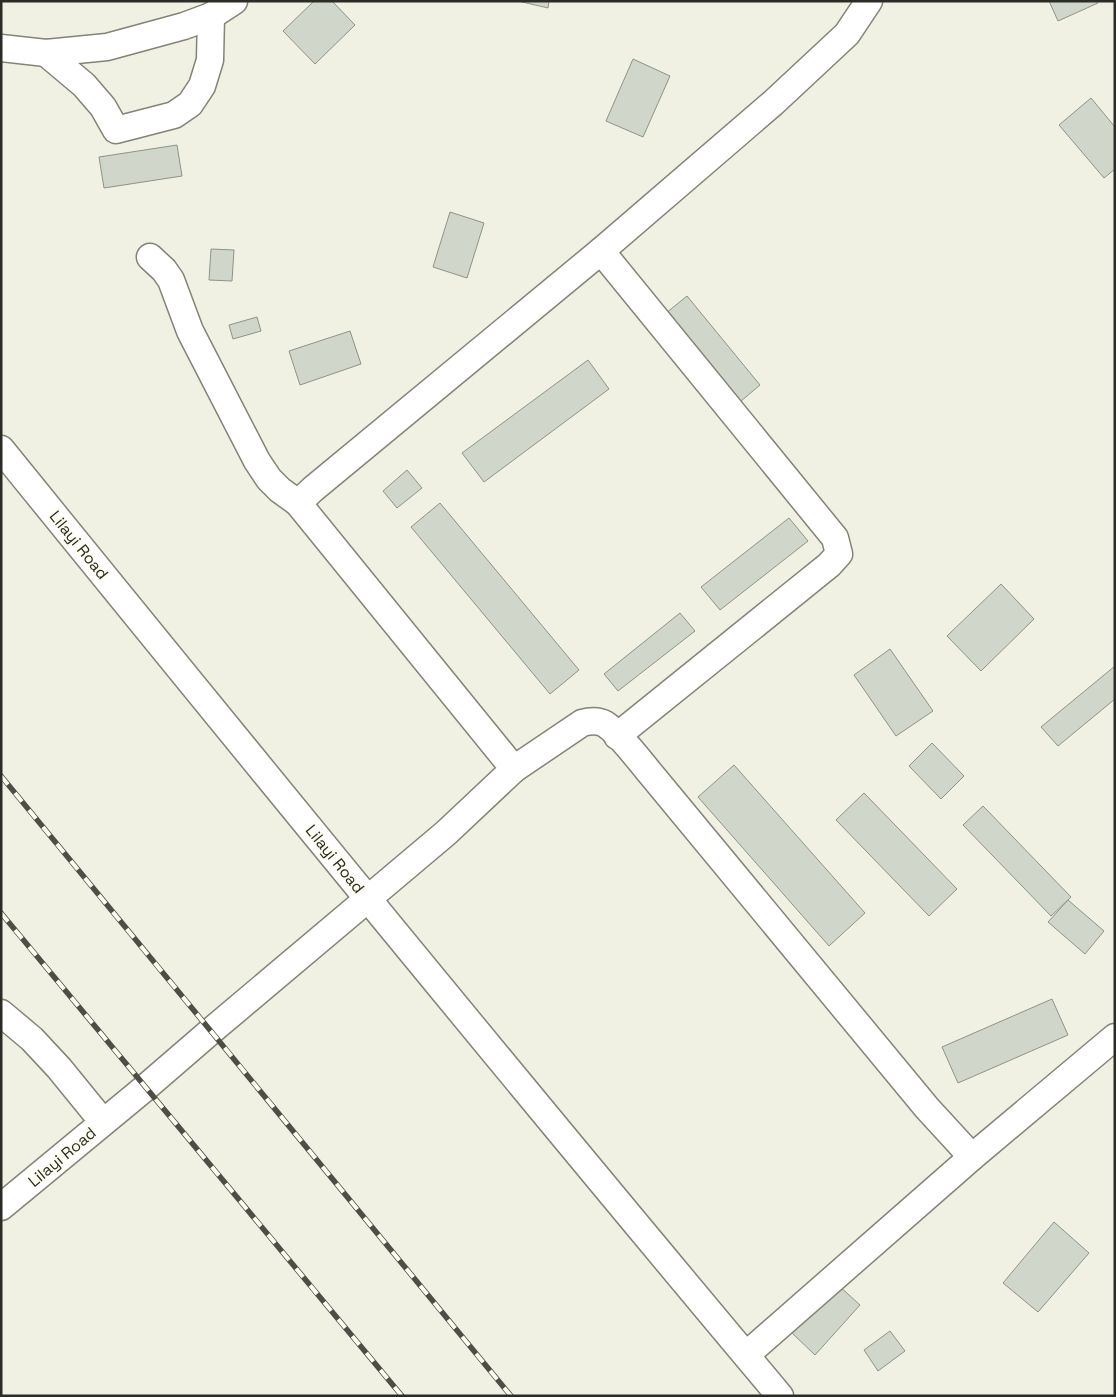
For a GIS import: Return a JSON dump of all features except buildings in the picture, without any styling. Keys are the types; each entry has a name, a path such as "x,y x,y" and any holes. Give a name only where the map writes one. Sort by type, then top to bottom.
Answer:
{"street":[{"path":"1,48 46,53 107,47 184,26 211,16 234,1"},
{"path":"298,503 601,250 766,109 847,34 869,1"},
{"path":"46,53 84,85 103,107 116,130 174,115 190,104 202,86 210,60 211,16"},
{"path":"601,250 835,538 839,554 829,565 617,736"},
{"path":"150,257 172,280 190,331 269,479 298,503 514,769"},
{"name":"Lilayi Road","path":"1,449 366,899 1,1207"},
{"path":"780,1396 366,899 446,833 514,769 582,723 592,721 604,724 650,773 927,1108 972,1157"},
{"path":"1,1013 32,1039 59,1068 103,1122"},
{"path":"746,1355 972,1157 1115,1037"}],"railway":[{"path":"1,776 511,1396"},
{"path":"1,913 402,1396"}]}
